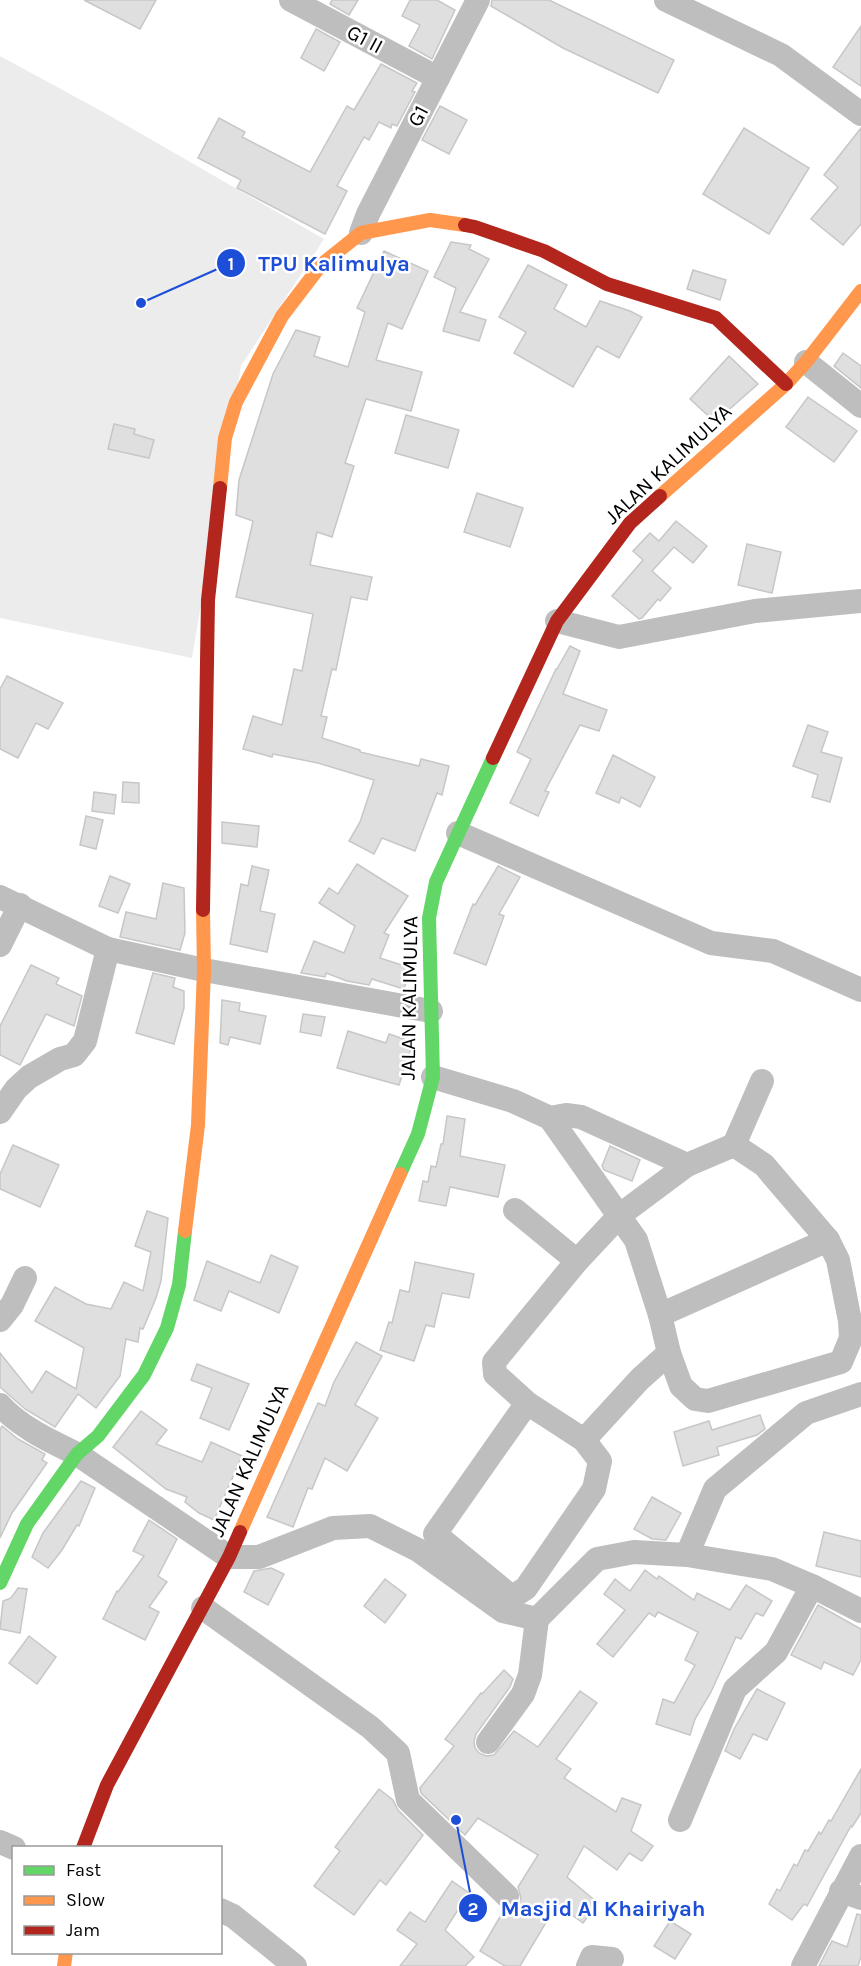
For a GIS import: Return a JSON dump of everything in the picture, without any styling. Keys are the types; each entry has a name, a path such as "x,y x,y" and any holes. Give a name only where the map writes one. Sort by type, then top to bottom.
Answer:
{"street":[{"name":"G1","path":"361,233 368,214 478,0"},
{"path":"666,0 781,55 861,114"},
{"name":"G1 II","path":"299,2 438,78"},
{"path":"0,1583 27,1524 77,1454 98,1436 144,1375 167,1328 176,1296 198,1125 204,970 202,869 208,600 225,438 236,402 282,316 321,265 361,233 430,220 475,227 544,251 607,284 716,318 786,384"},
{"name":"JALAN KALIMULYA","path":"84,1846 107,1785 229,1557 418,1134 433,1077 429,918 436,882 558,621 630,523 786,384 861,291"},
{"path":"806,362 861,406"},
{"path":"558,621 619,637 755,611 861,601"},
{"path":"458,833 711,943 773,951 861,990"},
{"path":"0,945 10,901 108,949 204,970 431,1011"},
{"path":"0,1112 16,1089 29,1077 60,1059 74,1055 85,1041 108,949"},
{"path":"433,1077 513,1101 550,1118 636,1240 681,1386 695,1399 708,1401 841,1362 851,1338 850,1321 838,1260 828,1240 764,1165 734,1145"},
{"path":"527,1403 435,1534 508,1594 514,1596 526,1588 594,1489 600,1461 584,1440 527,1403 495,1374 494,1362 577,1261 620,1215 687,1165 734,1145 762,1081"},
{"path":"550,1118 566,1115 581,1117 687,1165"},
{"path":"515,1210 577,1261"},
{"path":"660,1315 828,1240"},
{"path":"0,1320 12,1305 25,1278"},
{"path":"584,1440 640,1379 669,1353"},
{"path":"687,1555 715,1489 806,1413 861,1394"},
{"path":"0,1405 10,1416 77,1454 229,1557 259,1557 333,1528 370,1526 418,1550 503,1611 537,1619"},
{"path":"488,1742 523,1694 530,1675 537,1619 597,1559 634,1552 687,1555 772,1569 861,1611"},
{"path":"680,1820 735,1689 776,1652 812,1586"},
{"path":"203,1608 370,1727 398,1753 408,1800 507,1896"},
{"path":"803,1966 851,1894 861,1856"},
{"path":"222,1912 233,1916 295,1966"},
{"path":"588,1966 592,1958 612,1959"}],"shaded area":[{"path":"0,56 105,113 324,239 241,366 192,658 0,618"}],"building":[{"path":"84,0 156,0 140,29"},
{"path":"332,0 358,0 349,15 330,4"},
{"path":"410,0 437,0 455,10 432,59 409,46 420,25 402,16"},
{"path":"492,0 549,0 674,60 658,93 563,48 491,6"},
{"path":"861,26 861,86 833,67"},
{"path":"316,29 340,42 324,71 301,58"},
{"path":"381,64 417,83 412,91 415,92 397,126 392,124 391,128 379,122 369,140 364,137 337,186 347,191 325,234 237,188 241,180 198,158 219,118 245,132 242,137 310,172 347,106 354,110"},
{"path":"440,106 467,120 449,154 422,140"},
{"path":"744,128 809,168 769,234 703,194"},
{"path":"861,128 861,224 843,245 811,219 838,187 824,175"},
{"path":"451,242 471,245 469,249 489,259 460,312 486,320 479,341 443,331 456,288 434,277"},
{"path":"384,251 428,271 402,329 388,323 376,360 422,372 411,411 366,399 345,463 354,466 332,537 317,532 310,565 372,577 367,600 351,597 336,670 332,669 321,716 327,717 322,738 360,750 360,752 419,766 421,759 449,766 442,795 437,793 415,851 382,838 374,854 349,841 360,822 374,780 318,763 273,754 272,757 243,749 253,716 282,725 294,669 302,671 313,614 236,597 253,521 236,515 239,480 273,374 296,330 320,337 314,356 348,367 365,312 357,308"},
{"path":"528,265 567,285 554,309 586,327 600,301 642,317 619,358 597,346 573,387 514,353 526,332 499,317"},
{"path":"693,270 726,280 720,300 687,289"},
{"path":"843,353 861,366 861,388 834,366"},
{"path":"729,356 758,384 715,422 690,399"},
{"path":"808,397 857,431 834,462 786,427"},
{"path":"406,415 459,430 448,468 395,453"},
{"path":"114,424 135,429 134,434 154,440 149,458 108,449"},
{"path":"477,493 523,508 510,547 464,532"},
{"path":"676,521 707,546 693,563 674,547 652,571 671,588 639,619 612,596 643,560 633,551 650,533 659,541"},
{"path":"747,544 781,552 772,593 738,585"},
{"path":"570,646 580,651 563,694 607,710 599,731 580,725 545,791 549,792 538,816 510,803 531,759 517,752 556,669"},
{"path":"7,676 63,703 48,729 36,723 18,758 0,749 0,689"},
{"path":"808,725 828,732 821,752 842,758 830,802 812,797 818,775 793,766"},
{"path":"613,755 655,777 640,807 621,797 619,803 596,793"},
{"path":"123,782 139,783 139,803 122,802"},
{"path":"94,792 116,795 114,814 92,811"},
{"path":"86,816 103,820 96,849 80,845"},
{"path":"222,822 259,826 257,847 222,843"},
{"path":"357,864 408,896 384,933 389,935 380,958 411,968 404,989 372,979 369,985 347,981 326,973 325,977 301,973 314,941 344,953 355,926 319,903 329,888 338,894"},
{"path":"252,866 269,870 260,911 275,914 267,952 230,944 241,884 248,886"},
{"path":"498,866 520,877 499,914 504,916 486,965 454,953 473,904 475,905"},
{"path":"110,876 130,884 118,913 99,906"},
{"path":"163,883 184,888 185,933 180,950 120,937 126,912 156,919"},
{"path":"31,965 59,978 56,984 82,996 74,1026 46,1014 20,1065 0,1055 0,1026"},
{"path":"153,973 175,978 173,987 184,991 184,1008 174,1044 136,1033"},
{"path":"222,1000 240,1003 239,1011 266,1016 260,1044 230,1037 228,1045 220,1043"},
{"path":"303,1014 325,1017 321,1036 300,1032"},
{"path":"348,1031 386,1043 389,1034 413,1042 399,1085 337,1068"},
{"path":"447,1116 465,1119 460,1156 505,1165 498,1197 450,1187 446,1206 419,1201 423,1181 428,1182 431,1166 436,1167 441,1144 443,1144"},
{"path":"13,1145 59,1165 40,1207 0,1189 0,1174"},
{"path":"610,1146 640,1160 632,1181 604,1170 602,1166"},
{"path":"147,1211 168,1218 161,1281 143,1329 140,1328 138,1342 126,1339 120,1376 96,1408 78,1394 55,1427 25,1409 0,1387 0,1353 32,1393 46,1371 76,1389 84,1348 35,1321 55,1287 86,1304 111,1309 124,1282 143,1291 151,1252 135,1246"},
{"path":"271,1255 298,1267 279,1313 229,1291 221,1311 194,1300 207,1261 260,1283"},
{"path":"415,1262 474,1274 469,1298 442,1293 434,1327 426,1325 414,1361 380,1350 389,1322 392,1323 400,1290 409,1292"},
{"path":"356,1342 382,1356 355,1405 378,1418 347,1471 325,1458 312,1489 308,1488 293,1527 267,1517 318,1403 325,1406 334,1382"},
{"path":"197,1364 249,1384 229,1430 200,1418 212,1388 191,1380"},
{"path":"141,1411 167,1430 156,1444 202,1462 211,1442 242,1456 214,1520 199,1513 185,1502 187,1497 166,1489 113,1447"},
{"path":"760,1415 765,1429 757,1435 717,1447 719,1455 683,1466 674,1432 709,1421 712,1430"},
{"path":"2,1426 18,1439 45,1454 42,1460 47,1463 12,1513 0,1538 0,1430"},
{"path":"81,1481 95,1488 79,1526 77,1525 48,1568 32,1557 43,1533"},
{"path":"652,1497 681,1513 666,1540 652,1539 634,1529"},
{"path":"149,1520 177,1539 158,1576 167,1582 149,1607 159,1612 145,1640 103,1619 117,1591 144,1556 133,1551"},
{"path":"824,1532 861,1541 861,1577 816,1566"},
{"path":"271,1568 284,1574 268,1605 244,1592 254,1571"},
{"path":"645,1570 657,1579 659,1576 694,1600 697,1593 730,1610 746,1585 772,1601 763,1616 756,1613 741,1639 736,1637 711,1692 695,1719 690,1735 656,1724 663,1699 674,1703 695,1665 685,1660 698,1632 658,1612 655,1617 649,1613 613,1657 597,1644 625,1610 604,1594 615,1579 630,1591"},
{"path":"385,1579 406,1595 385,1623 364,1606"},
{"path":"18,1588 27,1589 20,1633 0,1629 3,1601 11,1598"},
{"path":"818,1605 861,1629 861,1660 853,1675 824,1662 821,1669 791,1655"},
{"path":"29,1636 56,1657 37,1684 9,1663"},
{"path":"504,1670 513,1679 510,1687 476,1734 475,1748 479,1753 486,1756 494,1755 514,1731 538,1747 580,1691 597,1703 556,1759 571,1769 564,1778 616,1812 622,1798 641,1805 631,1831 653,1846 642,1861 629,1853 617,1870 584,1846 567,1877 598,1903 583,1923 557,1904 520,1966 505,1966 480,1951 504,1910 518,1905 521,1899 518,1887 538,1855 478,1818 465,1835 421,1793 420,1788 454,1746 445,1739 481,1693"},
{"path":"757,1689 785,1703 767,1740 753,1734 740,1759 725,1751 734,1729"},
{"path":"861,1769 861,1813 851,1826 807,1906 804,1904 792,1920 769,1904 777,1889 780,1891 794,1864 797,1866 805,1850 808,1851 819,1832 821,1834 829,1820 831,1821"},
{"path":"379,1789 393,1800 398,1810 423,1835 386,1885 380,1880 354,1915 314,1886 340,1851 335,1847"},
{"path":"452,1881 469,1893 445,1930 474,1957 465,1966 400,1966 417,1944 397,1930 410,1912 425,1922"},
{"path":"857,1914 861,1915 861,1957 858,1966 819,1966 832,1941 847,1947"},
{"path":"670,1921 691,1934 675,1959 654,1946"}],"traffic: fast":[{"path":"400,1174 418,1134 433,1077 429,918 436,882 493,758"},
{"path":"0,1583 27,1524 77,1454 98,1436 144,1375 167,1328 179,1285 185,1231"}],"traffic: slow":[{"path":"220,488 225,438 236,402 282,316 321,265 361,233 430,220 465,225"},
{"path":"660,496 786,384 861,291"},
{"path":"185,1231 198,1125 204,970 203,910"},
{"path":"240,1532 400,1174"},
{"path":"64,1966 66,1954"}],"traffic: jam":[{"path":"465,225 544,251 607,284 716,318 786,384"},
{"path":"203,910 208,600 220,488"},
{"path":"493,758 557,621 630,523 660,496"},
{"path":"84,1846 107,1785 229,1557 240,1532"}],"place":[{"name":"TPU Kalimulya","path":"141,303"},
{"name":"Masjid Al Khairiyah","path":"456,1820"}]}
